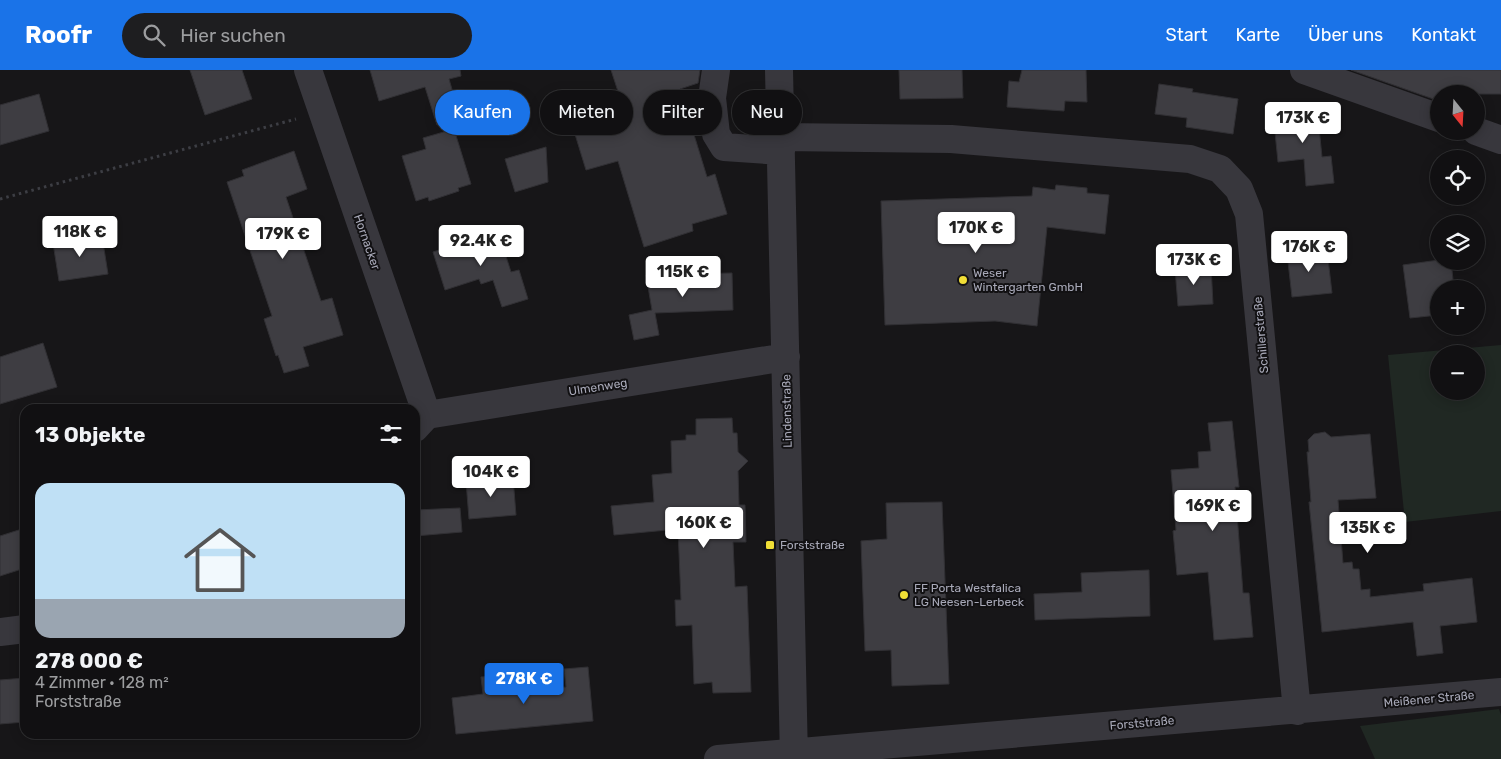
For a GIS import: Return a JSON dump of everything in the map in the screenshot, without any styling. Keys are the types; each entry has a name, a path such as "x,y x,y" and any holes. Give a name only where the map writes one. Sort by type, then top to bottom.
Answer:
{"street":[{"name":"Hornacker","path":"308,70 416,404"},
{"name":"Schillerstraße","path":"716,70 712,98 716,134 724,147 950,139 1190,159 1220,169 1239,189 1250,214 1297,711"},
{"name":"Lindenstraße","path":"779,70 794,756"},
{"path":"1304,70 1344,77 1430,114"},
{"path":"1485,134 1501,140"},
{"name":"Ulmenweg","path":"421,421 786,357"},
{"path":"0,632 20,630"},
{"name":"Meißener Straße","path":"1357,705 1501,692"},
{"name":"Forststraße","path":"718,759 794,756 1357,705"}],"path":[{"path":"0,200 322,111"}],"shaded area":[{"path":"1501,345 1501,511 1405,522 1388,355 1430,351 1430,400 1485,400 1485,346"},
{"path":"1499,709 1501,715 1501,759 1375,759 1360,726"}],"building":[{"path":"190,70 242,70 252,99 205,115"},
{"path":"370,70 460,70 461,76 449,79 452,90 435,90 435,119 425,87 379,101"},
{"path":"611,70 700,70 698,83 680,90 643,90 643,135 694,135 707,177 715,174 727,214 692,224 693,231 644,247 618,161 586,170 575,135 633,135 633,90 618,90"},
{"path":"899,70 962,70 963,98 900,99"},
{"path":"1022,70 1086,70 1087,102 1065,101 1064,111 1007,107 1009,81 1019,82"},
{"path":"1351,70 1501,70 1501,94 1485,94 1485,85 1430,85 1430,98"},
{"path":"1159,84 1193,89 1192,92 1238,99 1233,134 1186,127 1187,118 1155,114"},
{"path":"39,94 49,131 0,145 0,105"},
{"path":"1317,108 1322,157 1331,156 1334,183 1306,186 1304,159 1278,162 1273,112"},
{"path":"435,135 456,135 471,184 458,188 459,191 429,201 428,197 416,201 402,156 426,149 423,138"},
{"path":"546,147 548,182 515,192 505,159"},
{"path":"294,151 307,189 286,197 321,301 332,298 343,335 303,347 309,366 284,373 278,355 276,356 264,319 272,316 227,182 244,176 242,170"},
{"name":"Weser Wintergarten GmbH","path":"1056,185 1087,188 1087,193 1109,195 1105,234 1047,227 1037,326 995,321 885,325 881,201 1032,196 1033,187 1055,190"},
{"path":"498,231 511,272 519,270 528,299 502,307 493,280 481,284 479,279 445,290 433,252"},
{"path":"102,236 108,274 59,281 53,243"},
{"path":"1327,250 1332,293 1292,297 1287,253"},
{"path":"1430,261 1430,270 1452,270 1453,280 1430,280 1430,316 1410,318 1403,265"},
{"path":"1211,266 1213,304 1178,306 1175,268"},
{"path":"732,273 733,310 655,313 659,335 634,340 629,315 652,310 646,275"},
{"path":"43,343 57,387 0,404 0,357"},
{"path":"732,418 733,433 737,433 738,452 748,461 738,471 739,505 745,505 746,542 733,542 735,587 747,586 751,692 713,693 712,682 694,684 692,625 676,626 675,600 681,600 678,529 614,535 611,506 654,502 652,475 672,473 671,441 686,440 686,435 696,435 696,419"},
{"path":"1232,421 1239,487 1235,487 1243,593 1249,593 1253,637 1214,640 1208,572 1177,575 1173,531 1176,530 1171,470 1199,468 1198,452 1211,451 1208,423"},
{"path":"1325,432 1331,437 1370,434 1376,498 1338,500 1343,563 1352,562 1353,569 1359,569 1361,590 1370,589 1370,597 1424,591 1423,584 1472,578 1477,622 1440,626 1443,653 1417,656 1413,622 1322,632 1309,502 1311,502 1307,452 1309,452 1308,440 1314,434"},
{"path":"513,477 516,515 469,519 466,481"},
{"name":"FF Porta Westfalica LG Neesen-Lerbeck","path":"942,502 949,684 892,686 891,650 865,651 861,541 887,539 886,503"},
{"path":"460,508 462,532 420,536 420,510"},
{"path":"20,530 20,570 0,576 0,536"},
{"path":"1149,570 1150,616 1035,620 1034,594 1082,592 1081,573"},
{"path":"588,667 593,721 456,734 452,698 483,694 481,677 505,675 506,692 566,687 564,669"},
{"path":"20,678 20,722 0,724 0,680"}],"place":[{"name":"Weser Wintergarten GmbH","path":"963,280"},
{"name":"Forststraße","path":"770,545"},
{"name":"FF Porta Westfalica LG Neesen-Lerbeck","path":"904,595"}]}
